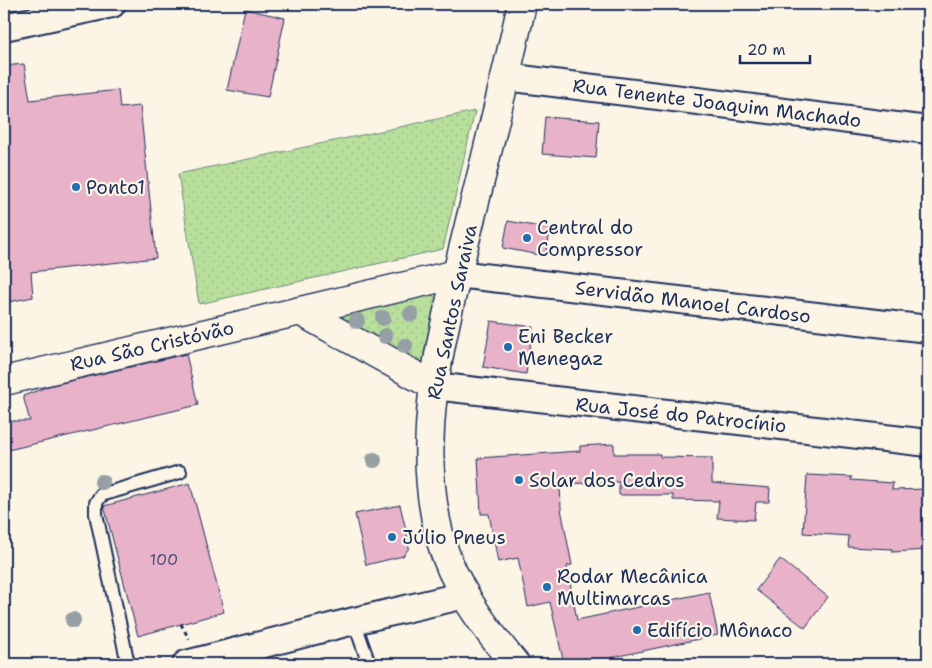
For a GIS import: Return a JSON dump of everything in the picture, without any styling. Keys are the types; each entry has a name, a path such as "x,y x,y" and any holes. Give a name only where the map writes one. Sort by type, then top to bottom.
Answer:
{"main road":[{"name":"Rua Santos Saraiva","path":"515,664 489,634 453,572 441,540 433,508 429,466 434,386 457,274 506,77 522,4"},
{"name":"Rua São Cristóvão","path":"4,381 457,274"},
{"path":"300,311 434,386"}],"street":[{"path":"4,27 112,4"},
{"name":"Rua Tenente Joaquim Machado","path":"506,77 928,130"},
{"name":"Servidão Manoel Cardoso","path":"457,274 928,329"},
{"name":"Rua José do Patrocínio","path":"434,386 928,443"},
{"path":"186,664 224,659 354,620 465,595"}],"lane":[{"path":"128,664 96,514 96,503 101,495 180,472"},
{"path":"354,620 369,664"}],"green space":[{"path":"475,111 443,249 199,304 178,174"},
{"path":"431,293 438,301 424,365 335,317 332,309"}],"building":[{"path":"245,9 285,18 268,97 227,90"},
{"name":"Ponto1","path":"24,64 30,100 118,90 120,108 140,106 156,258 31,272 33,297 4,303 4,66"},
{"path":"545,117 599,121 596,158 542,154"},
{"name":"Central do Compressor","path":"508,221 551,229 545,256 503,248"},
{"name":"Eni Becker Menegaz","path":"491,321 533,327 526,374 483,367"},
{"path":"186,354 198,405 4,451 4,421 30,421 23,396 49,386"},
{"path":"614,444 614,454 660,454 660,457 712,458 712,483 770,488 769,502 756,502 754,520 717,518 719,501 673,500 673,495 619,495 619,482 560,484 561,509 572,565 567,566 577,620 709,592 718,635 581,664 564,664 550,602 528,607 518,558 498,562 489,514 481,514 478,458 580,451 580,446"},
{"path":"807,475 852,477 851,480 893,483 892,490 928,489 928,550 892,552 892,549 848,547 849,536 803,533"},
{"path":"190,483 224,612 138,636 104,506"},
{"path":"400,505 409,548 403,556 366,565 355,514"},
{"path":"780,559 828,597 805,628 756,590"}],"place":[{"name":"Ponto1","path":"76,187"},
{"name":"Central do Compressor","path":"527,238"},
{"name":"Eni Becker Menegaz","path":"508,347"},
{"name":"Solar dos Cedros","path":"519,480"},
{"name":"Júlio Pneus","path":"392,537"},
{"name":"Rodar Mecânica Multimarcas","path":"547,587"},
{"name":"Edifício Mônaco","path":"637,630"}]}
